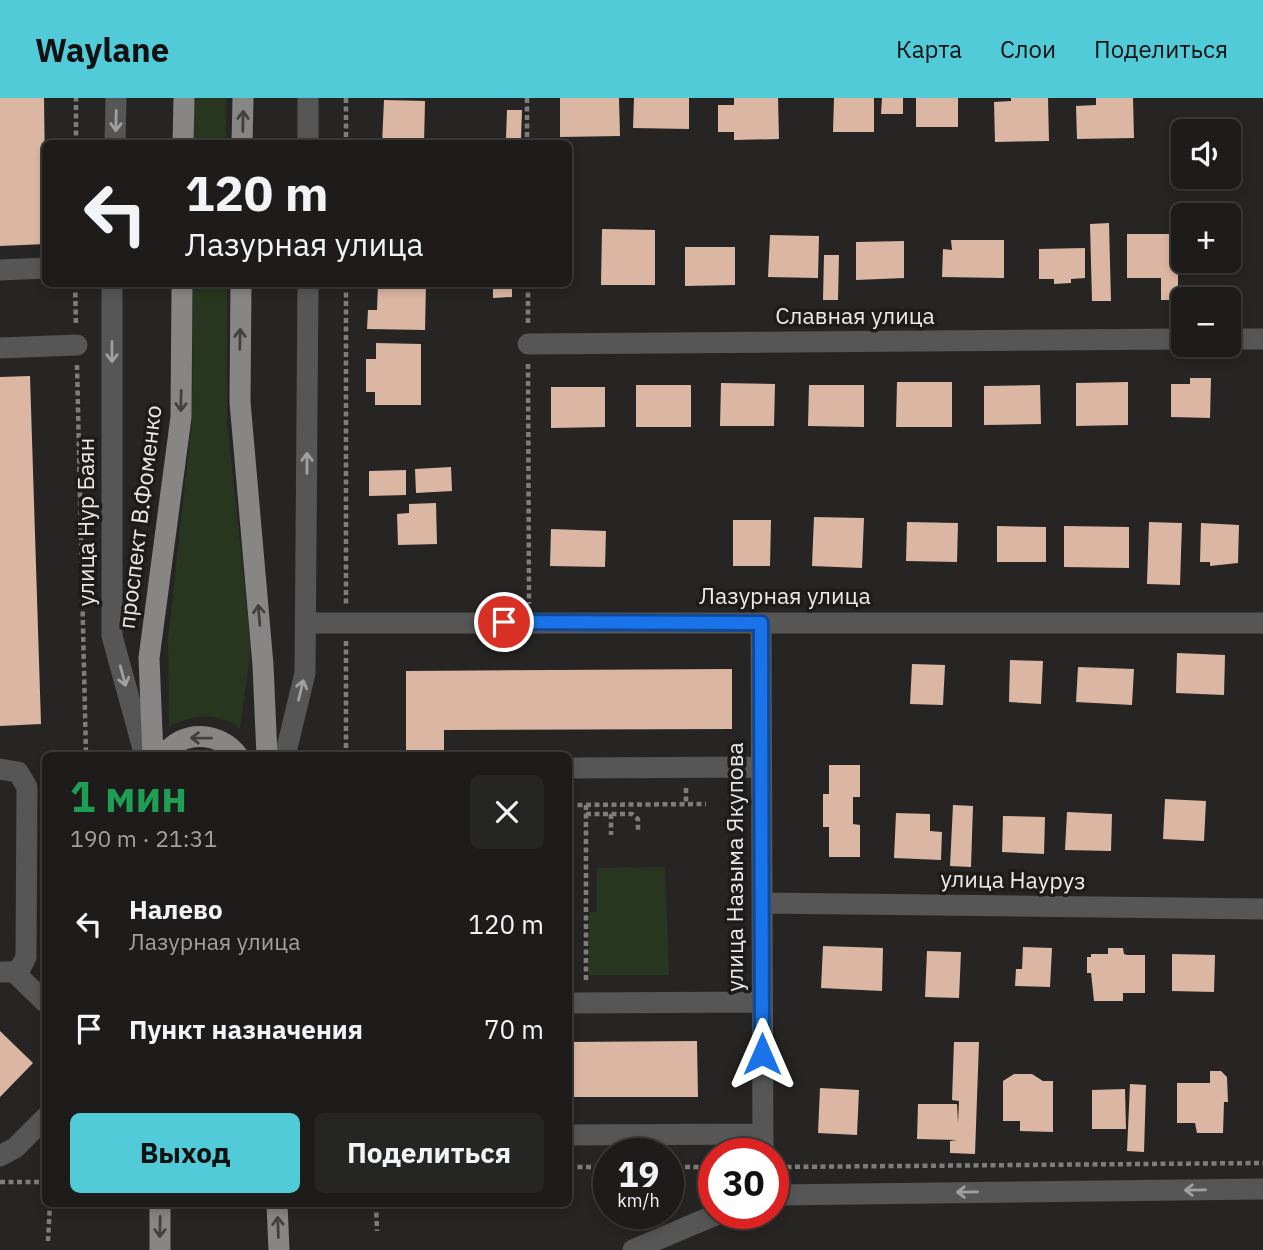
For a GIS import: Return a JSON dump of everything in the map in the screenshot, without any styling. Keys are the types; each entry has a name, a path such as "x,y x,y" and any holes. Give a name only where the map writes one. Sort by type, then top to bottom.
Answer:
{"main road":[{"path":"183,140 184,98"},
{"path":"242,140 243,98"},
{"name":"проспект В.Фоменко","path":"153,752 149,658 181,417 182,287"},
{"path":"241,287 240,402 263,665 267,752"},
{"path":"167,752 180,741 202,736 224,742 234,752"},
{"path":"160,1207 160,1250"},
{"path":"277,1207 279,1250"}],"street":[{"path":"115,140 116,98"},
{"path":"308,98 308,140"},
{"path":"0,270 42,268"},
{"name":"улица Нур Баян","path":"112,287 112,636 144,752"},
{"path":"286,752 305,673 308,287"},
{"path":"1241,339 1263,339"},
{"name":"Славная улица","path":"528,345 1171,340"},
{"path":"0,348 76,345"},
{"name":"Лазурная улица","path":"307,623 1263,623"},
{"name":"улица Назыма Якупова","path":"761,623 763,1138"},
{"path":"572,768 761,767"},
{"path":"0,769 19,772 27,787 26,957 21,967 7,972"},
{"name":"улица Науруз","path":"762,903 1263,909"},
{"path":"7,972 42,1000"},
{"path":"578,1003 762,1002"},
{"path":"0,1156 15,1148 42,1121"},
{"path":"572,1135 698,1140"},
{"path":"789,1195 1263,1189"},
{"path":"633,1250 698,1222"}],"path":[{"path":"76,98 76,140"},
{"path":"346,98 346,140"},
{"path":"527,98 527,140"},
{"path":"75,287 86,752"},
{"path":"346,287 346,752"},
{"path":"528,287 529,622"},
{"path":"623,804 623,813"},
{"path":"572,805 706,804"},
{"path":"578,1003 586,805"},
{"path":"586,814 623,813 636,816 638,830"},
{"path":"611,814 611,835"},
{"path":"789,1167 1263,1163"},
{"path":"572,1167 593,1167"},
{"path":"0,1182 42,1182"},
{"path":"48,1241 50,1207"},
{"path":"376,1207 377,1231"}],"green space":[{"path":"194,98 226,98 226,140 194,140"},
{"path":"193,287 227,287 227,420 251,647 240,728 213,717 187,719 169,727 168,639 192,421"},
{"path":"665,867 669,975 589,975 589,912 597,912 597,868"}],"building":[{"path":"0,98 44,98 42,244 0,246"},
{"path":"560,98 619,98 620,136 560,137"},
{"path":"634,98 689,98 689,129 633,128"},
{"path":"734,98 778,98 779,139 734,140 734,132 718,132 718,105 734,105"},
{"path":"834,98 874,98 874,132 833,132"},
{"path":"882,98 903,98 903,114 881,114"},
{"path":"916,98 958,98 958,127 916,127"},
{"path":"1011,98 1048,98 1049,141 995,142 994,102 1011,101"},
{"path":"1096,98 1133,98 1134,138 1077,139 1076,106 1096,105"},
{"path":"384,100 425,101 424,140 382,140"},
{"path":"507,110 522,110 521,139 506,138"},
{"path":"1109,223 1111,301 1092,301 1090,224"},
{"path":"602,229 655,230 655,285 601,285"},
{"path":"1127,234 1171,234 1171,273 1178,273 1178,287 1171,287 1171,300 1161,300 1161,278 1127,278"},
{"path":"770,235 819,236 818,278 768,277"},
{"path":"951,240 1004,240 1004,278 942,277 943,249 952,250"},
{"path":"904,241 904,278 856,280 856,242"},
{"path":"685,247 735,247 735,285 685,286"},
{"path":"1085,248 1085,278 1071,279 1071,283 1054,284 1054,279 1039,279 1039,249"},
{"path":"824,255 839,255 838,300 823,300"},
{"path":"378,287 426,287 425,330 367,329 368,310 377,310"},
{"path":"493,287 512,287 512,297 493,298"},
{"path":"376,343 421,344 421,405 375,405 375,392 366,392 366,359 376,359"},
{"path":"30,376 41,724 0,726 0,377"},
{"path":"1190,378 1211,378 1210,418 1171,417 1171,384 1190,384"},
{"path":"897,382 952,382 952,427 896,427"},
{"path":"1128,382 1128,425 1076,426 1076,383"},
{"path":"721,383 775,384 774,426 720,426"},
{"path":"636,385 691,385 691,427 636,427"},
{"path":"809,385 864,385 864,427 808,426"},
{"path":"1040,385 1041,424 984,425 984,386"},
{"path":"551,387 605,387 605,427 551,428"},
{"path":"451,467 452,491 416,493 415,469"},
{"path":"406,470 406,495 369,496 369,471"},
{"path":"436,503 437,544 398,545 397,514 409,513 409,504"},
{"path":"814,517 864,518 862,568 812,566"},
{"path":"733,520 771,520 770,566 733,566"},
{"path":"907,522 958,523 957,562 906,561"},
{"path":"1149,522 1182,523 1180,585 1147,584"},
{"path":"1201,523 1239,525 1238,563 1210,566 1210,562 1200,562"},
{"path":"997,526 1046,527 1046,562 997,562"},
{"path":"1064,526 1129,527 1129,568 1064,567"},
{"path":"551,529 606,531 605,567 550,566"},
{"path":"1177,653 1225,655 1224,695 1176,693"},
{"path":"1010,660 1043,661 1041,704 1009,702"},
{"path":"912,664 945,665 943,705 910,704"},
{"path":"1078,667 1134,669 1132,705 1076,702"},
{"path":"732,669 732,729 444,730 444,752 391,752 406,750 406,671"},
{"path":"829,765 860,765 860,797 853,797 853,824 860,825 860,857 829,857 829,827 823,827 823,794 829,794"},
{"path":"1165,799 1206,801 1204,841 1163,839"},
{"path":"953,805 973,806 971,867 950,866"},
{"path":"1067,812 1112,814 1111,851 1065,850"},
{"path":"896,813 930,814 930,831 942,832 941,860 894,858"},
{"path":"1003,816 1045,817 1044,854 1002,852"},
{"path":"823,946 883,948 882,991 821,988"},
{"path":"1023,947 1052,948 1050,987 1015,986 1016,969 1022,969"},
{"path":"1108,948 1123,948 1124,954 1127,955 1145,955 1145,993 1123,993 1123,1001 1094,1001 1091,973 1087,973 1087,957 1091,957 1091,954 1108,954"},
{"path":"927,951 961,952 959,998 925,997"},
{"path":"1172,954 1215,955 1214,992 1172,991"},
{"path":"0,1031 33,1063 0,1097"},
{"path":"697,1041 698,1097 572,1097 572,1042"},
{"path":"954,1042 979,1042 975,1154 950,1153 950,1141 957,1140 917,1139 918,1104 957,1104 958,1123 959,1101 952,1100"},
{"path":"1210,1071 1221,1071 1227,1077 1228,1102 1224,1102 1223,1133 1197,1133 1195,1123 1177,1123 1177,1083 1210,1083"},
{"path":"1014,1074 1032,1074 1043,1081 1053,1081 1053,1132 1020,1131 1020,1121 1003,1121 1003,1081"},
{"path":"1130,1084 1146,1085 1144,1152 1127,1151"},
{"path":"820,1088 859,1090 857,1135 818,1133"},
{"path":"1125,1089 1126,1129 1092,1129 1092,1090"}],"route":[{"path":"504,622 761,623 762,1054"}]}
